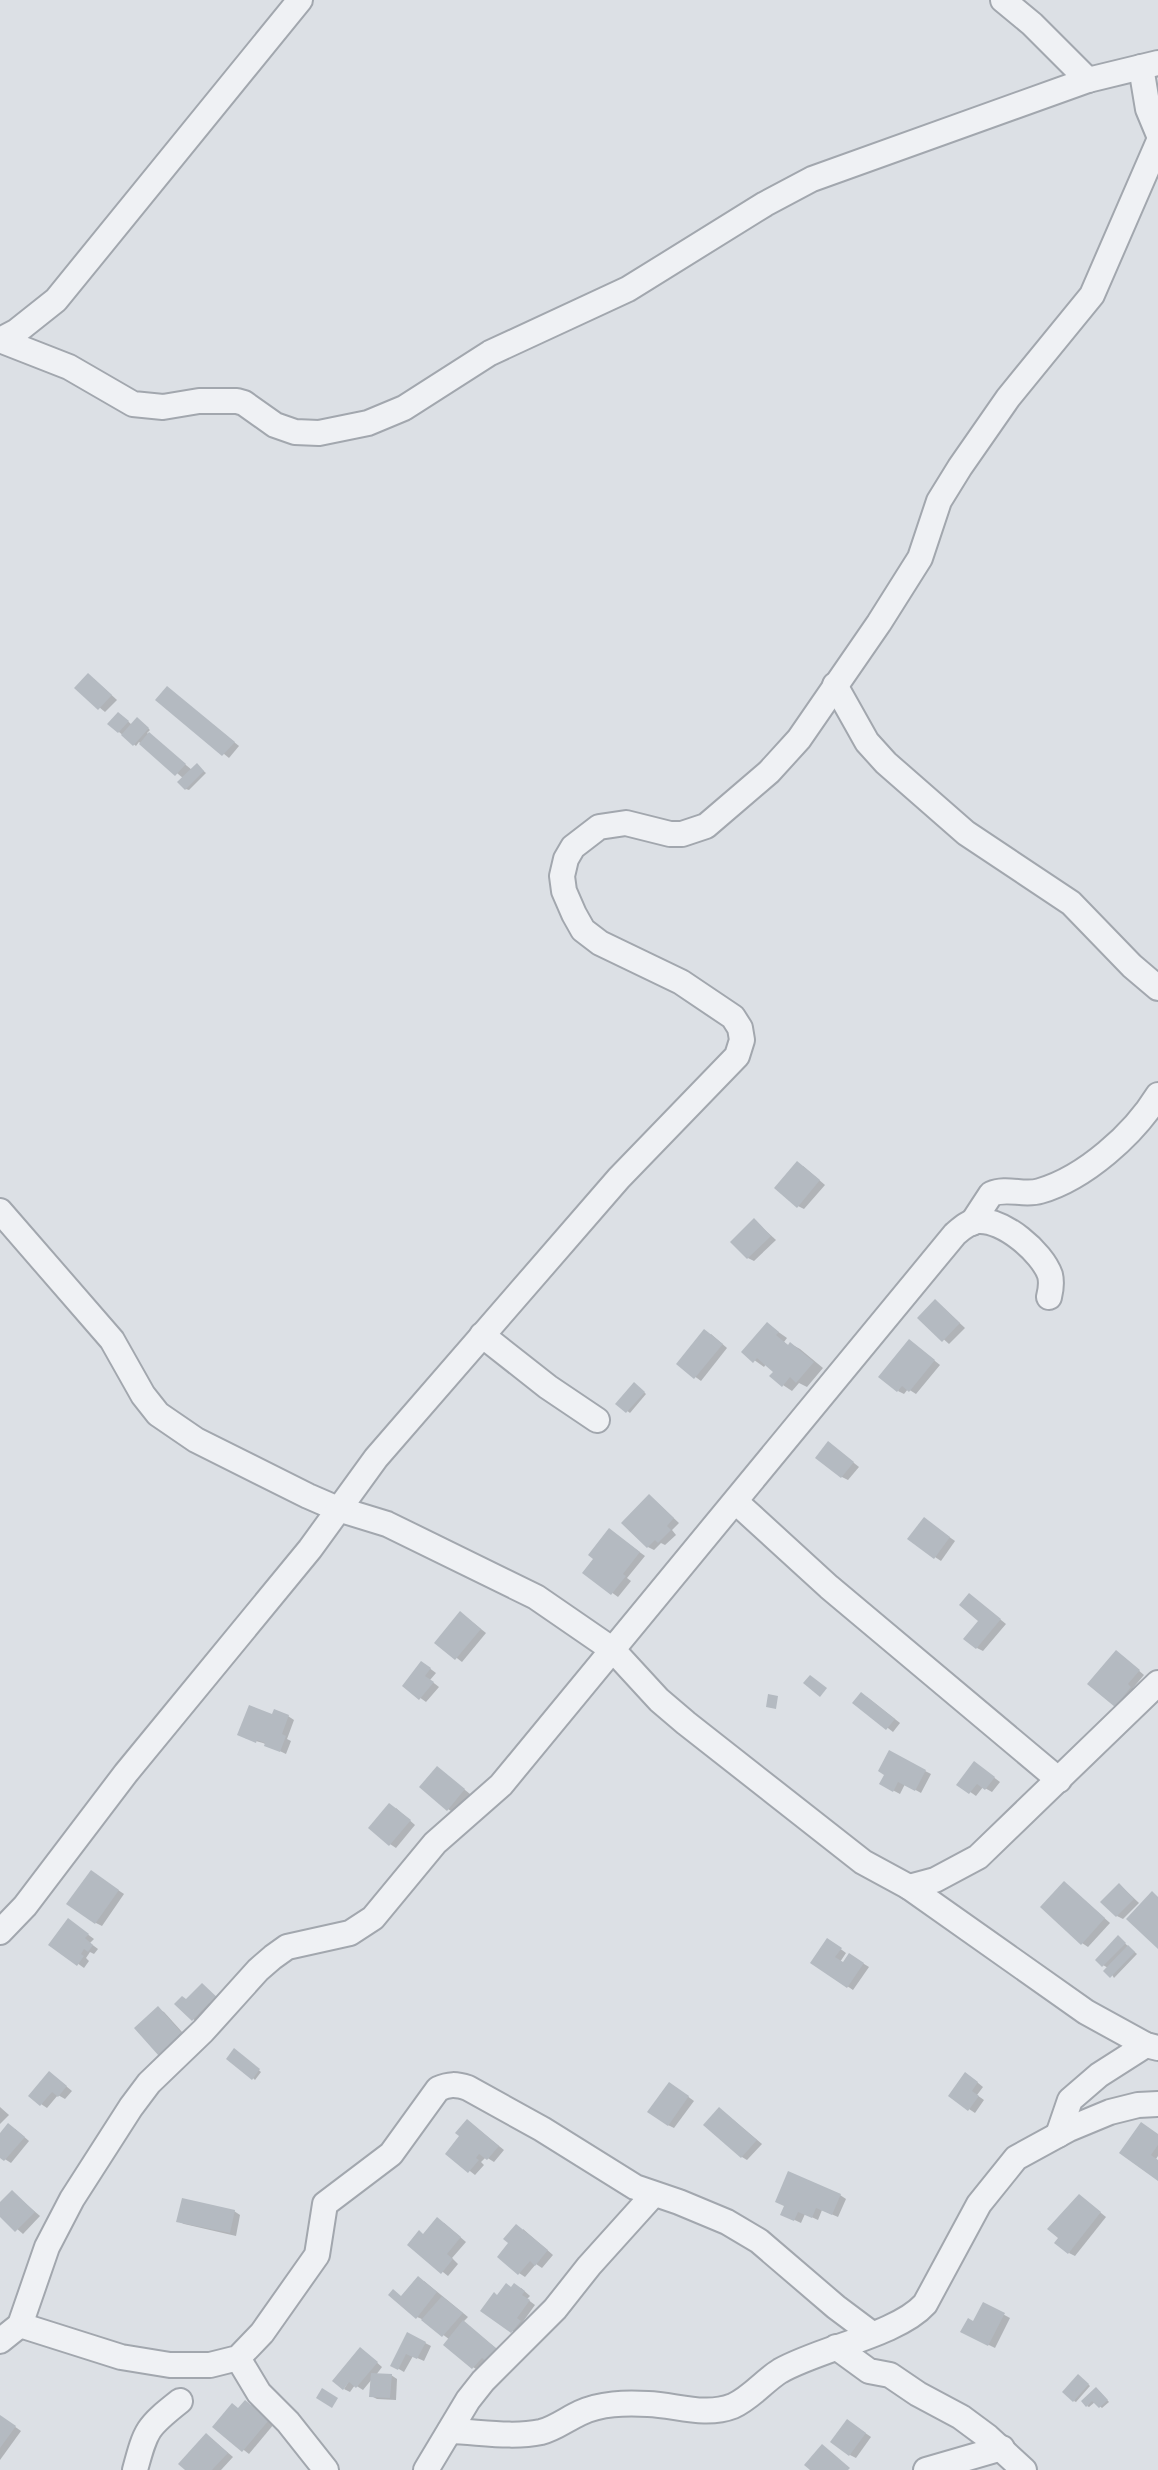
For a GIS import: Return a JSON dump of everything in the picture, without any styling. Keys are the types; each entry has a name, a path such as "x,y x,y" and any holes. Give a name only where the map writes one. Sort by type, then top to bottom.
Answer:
{"street":[{"path":"0,340 25,325 64,291 300,0"},
{"path":"1003,0 1032,24 1088,80"},
{"path":"0,340 69,367 133,404 163,407 199,401 237,401 275,425 295,432 319,433 368,423 404,408 490,353 628,289 765,204 812,180 1088,80 1150,65 1148,109 1158,132"},
{"path":"0,1932 24,1906 126,1773 310,1549 376,1458 620,1178 737,1056 742,1040 740,1028 733,1017 720,1006 662,971 600,943 583,930 564,891 562,876 566,859 573,847 599,827 626,823 670,834 682,834 706,826 746,793 787,753 879,623 920,558 933,516 960,467 1008,398 1092,296 1112,244 1158,143"},
{"path":"835,685 867,742 896,772 966,833 1071,903 1132,966 1158,988"},
{"path":"0,2341 20,2325 47,2247 72,2199 149,2083 213,2021 258,1969 273,1957 287,1947 350,1933 373,1918 435,1843 501,1785 955,1234 972,1223 992,1194 1004,1191 1026,1194 1038,1192 1075,1175 1137,1126 1158,1095"},
{"path":"0,1211 112,1340 143,1395 158,1414 197,1440 338,1509 387,1524 536,1597 613,1650 659,1700 686,1723 863,1862 909,1887 1086,2012 1152,2046"},
{"path":"972,1223 993,1223 1020,1238 1049,1272 1052,1284 1049,1297"},
{"path":"482,1335 548,1387 597,1420"},
{"path":"736,1502 829,1587 1059,1780"},
{"path":"909,1887 935,1880 978,1857 1158,1683"},
{"path":"1058,2135 1070,2100 1099,2074 1152,2046"},
{"path":"20,2325 121,2357 170,2365 210,2365 239,2358 262,2333 317,2255 325,2204 391,2154 438,2089 447,2084 468,2088 542,2129 635,2187 727,2222 758,2241 828,2300 874,2333"},
{"path":"450,2431 516,2435 544,2431 597,2406 651,2404 687,2410 732,2406 759,2389 777,2373 801,2360 916,2314 925,2304 979,2204 1016,2158 1058,2135 1110,2112 1139,2105 1158,2104"},
{"path":"426,2470 468,2400 483,2381 555,2309 589,2266 653,2195"},
{"path":"874,2333 874,2352 881,2371"},
{"path":"836,2347 869,2371 881,2371 961,2417 1002,2448 1024,2470"},
{"path":"239,2358 259,2392 295,2430 326,2470"},
{"path":"135,2470 147,2432 155,2421 180,2401"},
{"path":"926,2470 1002,2448"}],"building":[{"path":"88,673 112,695 98,710 74,688"},
{"path":"167,686 235,742 222,756 155,700"},
{"path":"118,712 129,721 118,733 107,724"},
{"path":"137,717 149,728 133,746 121,735"},
{"path":"149,732 186,764 175,776 139,744"},
{"path":"197,763 204,771 185,790 177,782"},
{"path":"797,1161 820,1180 797,1208 774,1188"},
{"path":"754,1218 771,1236 747,1259 730,1242"},
{"path":"935,1299 960,1323 942,1342 917,1318"},
{"path":"767,1322 779,1332 776,1335 788,1345 790,1342 814,1362 796,1383 790,1377 782,1387 769,1376 773,1372 757,1358 753,1363 741,1352"},
{"path":"704,1329 723,1344 694,1379 676,1364"},
{"path":"909,1339 935,1360 909,1392 902,1386 897,1392 878,1377"},
{"path":"634,1382 645,1392 626,1413 615,1404"},
{"path":"828,1441 854,1462 841,1478 815,1458"},
{"path":"649,1494 674,1518 667,1526 671,1530 658,1543 655,1540 647,1548 621,1523"},
{"path":"924,1517 950,1537 934,1559 907,1539"},
{"path":"609,1528 640,1552 611,1595 582,1573 593,1559 588,1555"},
{"path":"969,1593 1001,1619 976,1649 963,1639 978,1621 959,1605"},
{"path":"460,1611 481,1629 455,1660 434,1643"},
{"path":"1116,1650 1140,1670 1128,1684 1131,1687 1115,1707 1087,1684"},
{"path":"421,1661 431,1668 425,1676 434,1682 419,1700 402,1686"},
{"path":"810,1675 827,1688 820,1697 803,1683"},
{"path":"861,1692 895,1719 886,1730 852,1703"},
{"path":"768,1694 778,1696 776,1709 766,1707"},
{"path":"249,1705 272,1714 274,1709 289,1715 282,1734 286,1736 280,1752 264,1746 265,1743 257,1740 256,1743 237,1735"},
{"path":"889,1750 926,1770 915,1791 898,1782 893,1792 879,1784 884,1775 878,1771"},
{"path":"974,1761 995,1777 985,1790 977,1784 969,1794 956,1785"},
{"path":"437,1766 465,1789 447,1811 419,1787"},
{"path":"389,1803 411,1820 389,1846 368,1828"},
{"path":"91,1870 119,1890 95,1924 66,1904"},
{"path":"1064,1881 1105,1918 1081,1945 1040,1907"},
{"path":"1119,1883 1134,1899 1116,1917 1100,1902"},
{"path":"1152,1891 1158,1897 1158,1949 1126,1919"},
{"path":"68,1918 89,1934 85,1938 93,1945 88,1952 84,1949 81,1954 84,1956 77,1966 48,1945"},
{"path":"1118,1935 1126,1943 1102,1967 1095,1960"},
{"path":"827,1938 842,1948 835,1957 843,1962 849,1953 864,1963 847,1988 810,1963"},
{"path":"1128,1945 1135,1952 1110,1978 1103,1971"},
{"path":"202,1983 221,2001 214,2008 209,2003 192,2021 174,2004 182,1996 186,1999"},
{"path":"158,2006 187,2039 167,2048 159,2056 134,2028"},
{"path":"234,2048 260,2069 252,2080 226,2059"},
{"path":"49,2071 67,2086 58,2097 52,2092 40,2106 28,2096"},
{"path":"965,2072 978,2082 972,2091 979,2096 968,2111 948,2096"},
{"path":"669,2082 689,2096 668,2126 647,2112"},
{"path":"719,2107 757,2140 741,2158 703,2125"},
{"path":"467,2119 499,2146 487,2160 479,2154 476,2158 479,2160 468,2173 445,2154 459,2136 455,2133"},
{"path":"1141,2122 1158,2134 1158,2145 1151,2155 1158,2160 1158,2181 1119,2153"},
{"path":"8,2123 25,2137 4,2161 0,2158 0,2133"},
{"path":"788,2171 841,2194 832,2215 816,2208 812,2218 798,2212 794,2221 780,2215 784,2206 775,2202"},
{"path":"12,2190 35,2212 15,2232 0,2217 0,2202"},
{"path":"1079,2194 1101,2212 1068,2254 1054,2243 1058,2238 1047,2229"},
{"path":"182,2198 235,2210 230,2233 176,2222"},
{"path":"437,2217 461,2237 447,2254 453,2259 441,2274 407,2245 419,2230 423,2234"},
{"path":"516,2224 548,2250 535,2266 530,2261 518,2275 497,2257 508,2243 503,2239"},
{"path":"418,2276 437,2292 416,2319 388,2295 393,2289 401,2296"},
{"path":"506,2283 511,2287 514,2283 525,2291 522,2295 530,2300 517,2318 521,2321 511,2333 480,2311 494,2292 497,2295"},
{"path":"442,2296 463,2313 442,2337 421,2320"},
{"path":"983,2302 1005,2313 988,2346 960,2332 968,2318 973,2321"},
{"path":"463,2320 497,2349 487,2362 482,2358 472,2369 443,2345"},
{"path":"407,2332 426,2342 417,2359 406,2354 398,2370 390,2366"},
{"path":"360,2347 378,2362 356,2388 349,2382 343,2390 332,2381"},
{"path":"371,2373 392,2374 390,2398 369,2397"},
{"path":"1078,2374 1089,2384 1073,2402 1062,2392"},
{"path":"1096,2387 1108,2400 1099,2408 1092,2401 1086,2407 1081,2401"},
{"path":"322,2388 338,2398 332,2408 316,2398"},
{"path":"245,2400 269,2420 242,2452 212,2427 232,2403 238,2408"},
{"path":"0,2415 16,2426 0,2448"},
{"path":"847,2419 866,2433 849,2456 830,2442"},
{"path":"206,2433 228,2453 212,2470 185,2470 178,2464"},
{"path":"822,2444 850,2468 810,2470 804,2465"}]}
